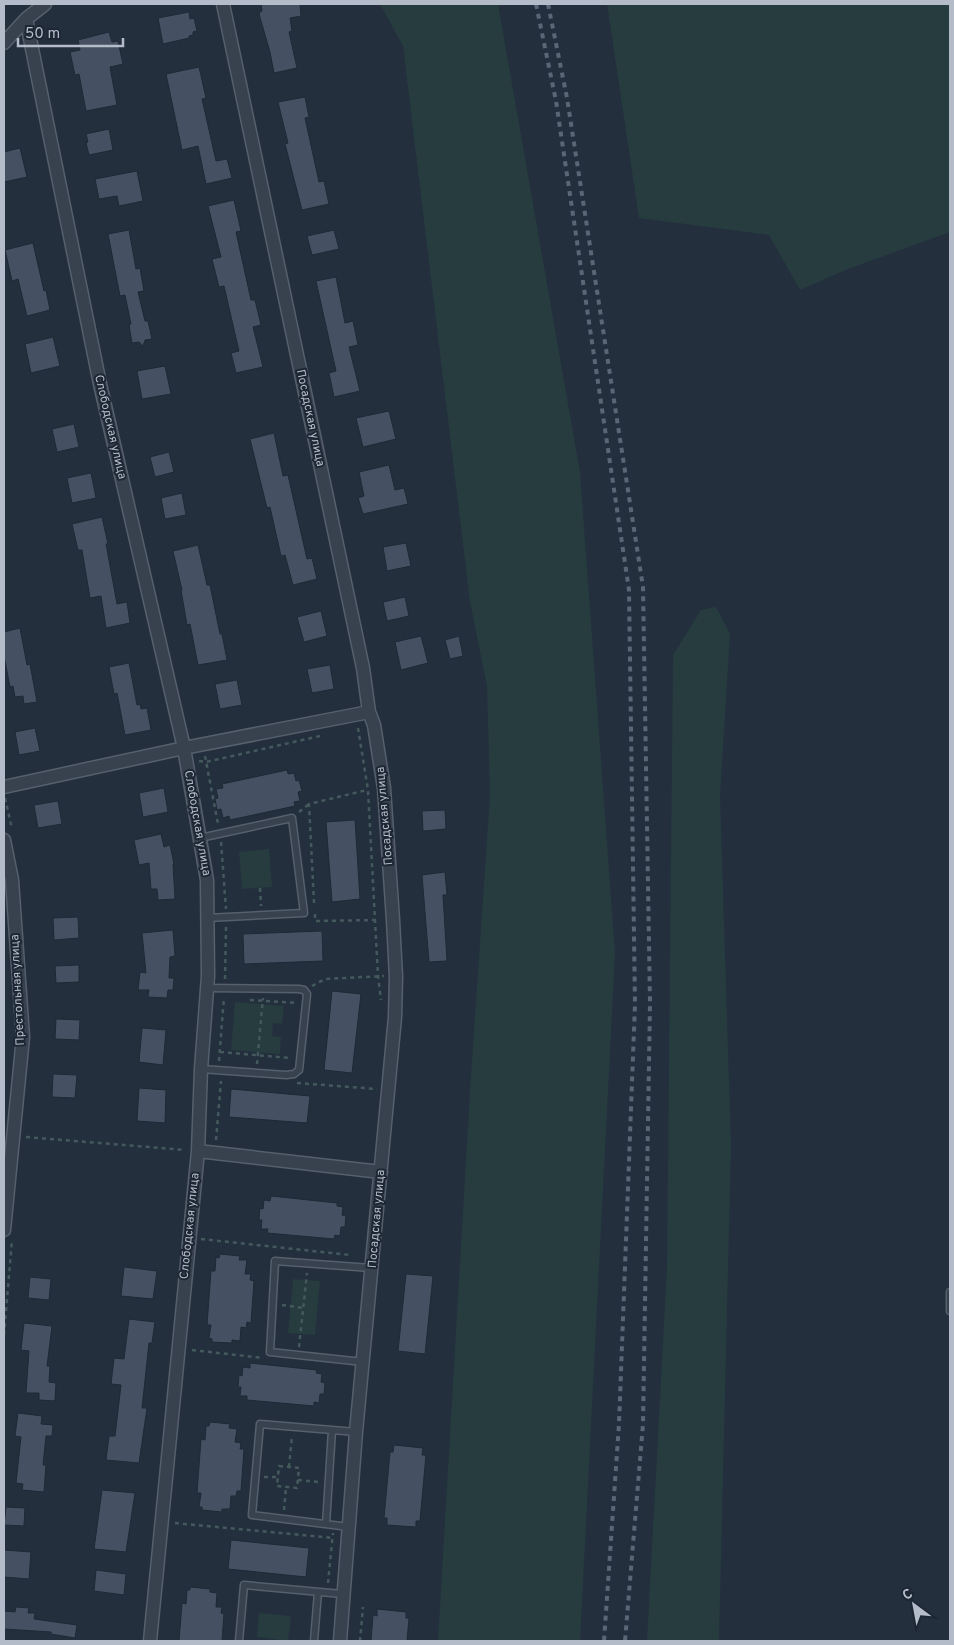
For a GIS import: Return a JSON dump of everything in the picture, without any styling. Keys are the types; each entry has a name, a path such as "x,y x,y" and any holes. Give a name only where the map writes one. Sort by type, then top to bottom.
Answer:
{"street":[{"path":"4,43 26,19 45,4"},
{"name":"Посадская улица","path":"223,4 359,648 384,788 396,977 395,1016 356,1432 342,1594 340,1641"},
{"name":"Слободская улица","path":"26,19 100,384 184,748 207,880 207,988 201,1069 198,1151 150,1641"},
{"path":"4,787 184,748 369,712"},
{"name":"Престольная улица","path":"4,840 12,880 23,1037 8,1136 4,1230"},
{"path":"198,1151 381,1172"}],"lane":[{"path":"200,838 292,818 304,913 207,918"},
{"path":"201,1069 294,1074 299,1070 307,994 304,990 207,988"},
{"path":"363,1362 270,1352 275,1261 372,1268"},
{"path":"950,1292 950,1311"},
{"path":"348,1533 326,1524 252,1515 260,1424 356,1432"},
{"path":"326,1524 332,1430"},
{"path":"239,1641 244,1585 342,1594"},
{"path":"314,1641 318,1592"}],"path":[{"path":"374,725 357,728 368,790 378,976 382,1003"},
{"path":"292,818 309,804 384,788"},
{"path":"309,804 315,921 393,920"},
{"path":"260,888 262,915"},
{"path":"304,990 325,979 378,976 396,977"},
{"path":"256,1073 264,989"},
{"path":"244,1000 306,1003"},
{"path":"220,1052 300,1059"},
{"path":"288,1082 388,1090"},
{"path":"8,1136 198,1151"},
{"path":"189,1239 351,1255"},
{"path":"301,1334 309,1251"},
{"path":"273,1305 304,1308"},
{"path":"289,1467 292,1427"},
{"path":"279,1466 299,1468 297,1488 286,1487 277,1486 279,1466"},
{"path":"284,1519 286,1487"},
{"path":"161,1522 348,1533"},
{"path":"360,1641 363,1607"}],"green space":[{"path":"380,4 498,4 580,472 615,953 580,1641 438,1641 470,1091 490,795 487,686 470,602 403,46"},
{"path":"607,4 950,4 950,232 848,269 800,290 769,235 639,218"},
{"path":"716,607 730,634 720,796 731,1145 719,1641 647,1641 667,1267 673,655 701,610"},
{"path":"269,849 272,887 242,889 239,852"},
{"path":"235,1002 284,1006 282,1024 273,1023 272,1036 281,1037 280,1054 231,1050"},
{"path":"293,1279 320,1281 315,1335 288,1333"},
{"path":"259,1613 291,1616 288,1641 257,1637"}],"building":[{"path":"261,4 300,4 301,16 290,18 292,31 289,32 297,68 274,73 259,14 262,11"},
{"path":"189,12 190,19 194,18 197,31 193,32 193,35 189,36 189,38 163,44 158,18"},
{"path":"109,32 112,42 118,41 123,64 110,67 117,105 86,111 79,74 75,75 70,52 80,50 78,40"},
{"path":"199,67 206,98 202,99 216,161 227,159 232,178 206,184 198,146 182,150 166,74"},
{"path":"305,97 309,117 305,118 319,182 324,181 329,204 302,210 285,144 288,143 278,102"},
{"path":"109,129 113,150 89,155 86,134"},
{"path":"20,148 27,177 4,182 4,152"},
{"path":"137,171 143,201 119,206 117,196 99,199 95,179"},
{"path":"234,200 241,231 236,232 251,300 255,300 261,325 253,327 263,367 236,373 231,353 239,351 224,286 219,287 212,259 221,257 208,206"},
{"path":"129,230 136,269 140,268 144,291 138,292 145,321 148,321 152,339 145,340 143,346 139,342 132,343 129,325 131,324 125,295 120,296 108,234"},
{"path":"334,230 339,249 312,255 307,236"},
{"path":"33,243 50,310 27,316 18,279 12,281 5,250"},
{"path":"336,277 345,323 353,321 358,345 349,347 360,391 334,397 329,373 336,371 316,281"},
{"path":"53,337 60,366 31,373 25,344"},
{"path":"165,366 171,394 142,399 137,371"},
{"path":"389,411 396,439 363,447 356,418"},
{"path":"74,424 79,447 57,452 52,429"},
{"path":"274,433 283,476 288,475 307,559 312,558 317,579 293,585 285,555 281,556 270,507 267,508 250,439"},
{"path":"169,452 174,472 155,477 150,457"},
{"path":"389,465 395,490 404,488 408,504 363,514 358,498 364,496 359,472"},
{"path":"91,473 96,498 72,503 67,478"},
{"path":"182,493 186,515 165,519 161,498"},
{"path":"102,517 117,604 127,602 130,623 106,628 101,596 90,598 82,550 78,550 72,524"},
{"path":"406,543 411,566 387,571 383,547"},
{"path":"198,545 207,585 210,585 227,660 198,665 190,624 187,625 182,590 173,551"},
{"path":"405,597 409,616 387,621 383,602"},
{"path":"321,611 327,636 304,642 297,617"},
{"path":"20,628 27,665 30,664 37,702 24,704 23,696 15,697 13,686 10,687 4,656 4,632"},
{"path":"421,636 428,663 401,670 395,642"},
{"path":"459,636 463,656 450,659 445,640"},
{"path":"129,663 137,705 140,704 141,709 147,708 151,730 125,735 117,693 114,694 109,667"},
{"path":"330,665 334,689 312,693 307,669"},
{"path":"237,680 242,705 220,709 215,684"},
{"path":"35,728 40,751 19,755 15,732"},
{"path":"287,770 288,774 294,773 296,781 299,780 302,791 298,792 300,801 294,802 295,806 230,820 229,816 223,818 221,809 217,810 215,799 218,798 216,789 223,788 222,784"},
{"path":"164,788 168,812 143,817 139,793"},
{"path":"58,801 62,824 38,828 34,805"},
{"path":"445,810 446,829 423,831 422,811"},
{"path":"355,820 360,899 332,902 326,822"},
{"path":"161,834 164,847 170,845 174,864 175,899 158,900 157,889 151,889 149,863 139,865 134,840"},
{"path":"445,872 447,895 443,895 447,961 429,962 422,875"},
{"path":"78,917 79,938 54,940 53,918"},
{"path":"173,930 175,956 170,957 169,978 174,978 173,990 168,990 167,998 148,997 149,990 138,990 140,972 146,973 142,933"},
{"path":"322,931 323,961 244,964 243,934"},
{"path":"79,965 79,982 56,983 55,966"},
{"path":"332,991 361,994 352,1073 324,1070"},
{"path":"56,1019 80,1020 79,1040 55,1039"},
{"path":"142,1028 166,1030 163,1065 139,1062"},
{"path":"53,1074 77,1075 75,1098 52,1097"},
{"path":"139,1088 166,1090 165,1123 137,1121"},
{"path":"231,1089 310,1096 307,1123 229,1117"},
{"path":"271,1196 337,1203 337,1206 343,1207 342,1215 346,1216 345,1227 341,1227 340,1236 335,1235 334,1239 267,1233 268,1229 261,1229 262,1220 259,1220 260,1208 263,1209 264,1200 270,1201"},
{"path":"220,1254 240,1256 239,1260 247,1260 245,1274 251,1274 250,1280 254,1281 251,1323 247,1322 246,1328 241,1327 240,1341 232,1340 232,1343 212,1342 212,1339 209,1338 211,1325 207,1325 211,1271 215,1271 216,1257 219,1258"},
{"path":"124,1267 157,1271 153,1299 121,1296"},
{"path":"406,1274 433,1276 425,1354 398,1351"},
{"path":"30,1277 51,1279 49,1300 28,1298"},
{"path":"129,1319 155,1322 152,1343 149,1343 142,1408 147,1408 139,1463 106,1460 109,1436 115,1436 121,1385 111,1384 114,1358 124,1359"},
{"path":"24,1323 52,1326 47,1366 50,1366 49,1382 56,1383 55,1401 39,1400 39,1393 26,1393 29,1351 21,1350"},
{"path":"250,1363 317,1370 316,1373 322,1374 321,1382 325,1383 324,1394 320,1394 319,1403 314,1402 314,1406 247,1400 247,1396 240,1396 241,1387 238,1387 239,1375 242,1376 243,1367 250,1368"},
{"path":"18,1413 42,1416 41,1424 53,1425 52,1436 46,1436 43,1465 46,1465 44,1492 22,1490 23,1484 16,1483 21,1437 15,1436"},
{"path":"210,1422 230,1424 229,1428 237,1429 235,1442 241,1443 240,1449 244,1449 241,1491 237,1491 236,1496 231,1496 230,1509 222,1509 222,1512 202,1510 202,1507 199,1507 201,1493 197,1493 201,1439 205,1440 206,1426 209,1426"},
{"path":"394,1445 423,1448 422,1455 426,1455 420,1521 416,1521 416,1527 387,1525 387,1518 384,1518 390,1452 393,1452"},
{"path":"102,1490 135,1493 126,1552 94,1549"},
{"path":"6,1507 25,1508 24,1526 4,1525"},
{"path":"231,1540 309,1548 306,1577 228,1569"},
{"path":"4,1550 31,1552 29,1579 4,1577"},
{"path":"96,1570 126,1574 124,1595 94,1591"},
{"path":"190,1587 210,1589 210,1592 217,1593 216,1607 222,1607 221,1613 224,1614 222,1641 179,1641 182,1603 186,1604 187,1590 190,1590"},
{"path":"16,1607 29,1608 28,1613 35,1613 34,1619 77,1625 75,1638 51,1634 51,1632 4,1629 4,1611 15,1612"},
{"path":"377,1609 406,1612 406,1618 409,1618 407,1641 371,1641 373,1615 377,1616"}],"railway":[{"path":"536,4 556,101 629,590 635,1004 619,1424 604,1641"},
{"path":"548,4 567,98 643,587 650,1003 643,1424 625,1641"}]}
